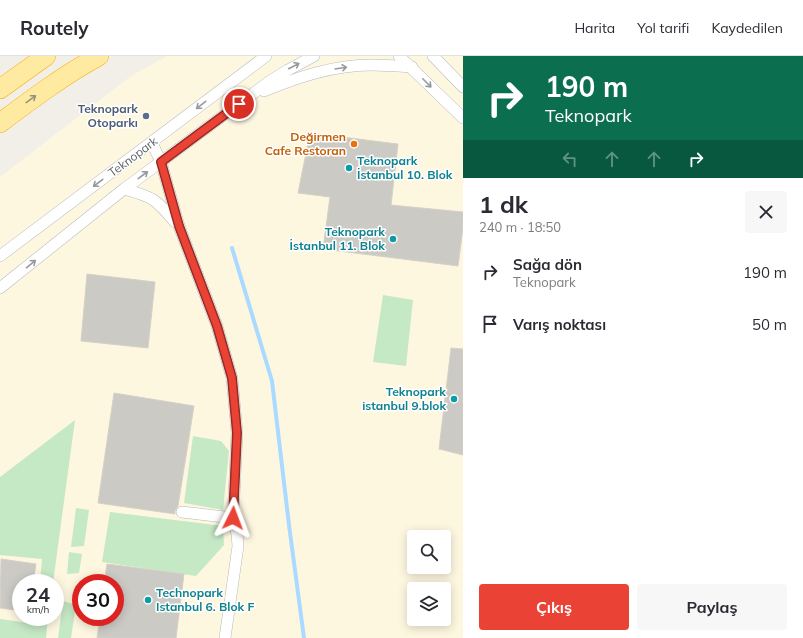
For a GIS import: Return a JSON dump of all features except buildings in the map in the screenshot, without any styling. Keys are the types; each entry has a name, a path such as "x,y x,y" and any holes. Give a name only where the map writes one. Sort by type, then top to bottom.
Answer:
{"highway":[{"path":"0,89 46,56"},
{"path":"0,123 50,86 84,64 100,56"}],"street":[{"name":"Teknopark","path":"0,256 266,56"},
{"name":"Teknopark","path":"0,288 124,189 250,96 288,70 314,56"},
{"path":"399,56 463,118"},
{"path":"436,58 463,87"},
{"name":"Teknopark","path":"250,96 291,80 329,70 371,65 412,67"},
{"path":"152,143 161,162"},
{"name":"Teknopark","path":"161,162 179,226 217,326 232,378 237,433 233,518 238,534 238,546 225,638"},
{"name":"Teknopark","path":"124,189 155,200 179,226"},
{"path":"182,512 233,518"},
{"path":"219,638 232,552 238,534"}],"shaded area":[{"path":"167,56 463,56 463,638 0,638 0,177 131,76"}],"green space":[{"path":"383,295 413,300 406,366 373,362"},
{"path":"75,420 54,574 41,574 42,559 0,555 0,477"},
{"path":"193,436 221,441 229,451 223,510 184,503"},
{"path":"76,508 89,510 84,546 71,547"},
{"path":"110,512 223,526 224,545 196,576 102,562"},
{"path":"69,552 82,554 79,573 67,574"},
{"path":"64,601 72,604 73,626 71,638 58,638 60,626 64,626"},
{"path":"0,619 12,621 12,626 47,626 46,638 0,638"}],"waterway":[{"path":"232,248 272,381 304,638"}],"place":[{"name":"Teknopark Otoparkı","path":"146,116"},
{"name":"Değirmen Cafe Restoran","path":"354,144"},
{"name":"Teknopark İstanbul 10. Blok","path":"349,168"},
{"name":"Teknopark İstanbul 11. Blok","path":"393,239"},
{"name":"Teknopark istanbul 9.blok","path":"454,399"},
{"name":"Technopark Istanbul 6. Blok F","path":"148,600"}],"route":[{"path":"233,518 237,433 232,378 217,326 179,226 161,162 239,104"}]}
